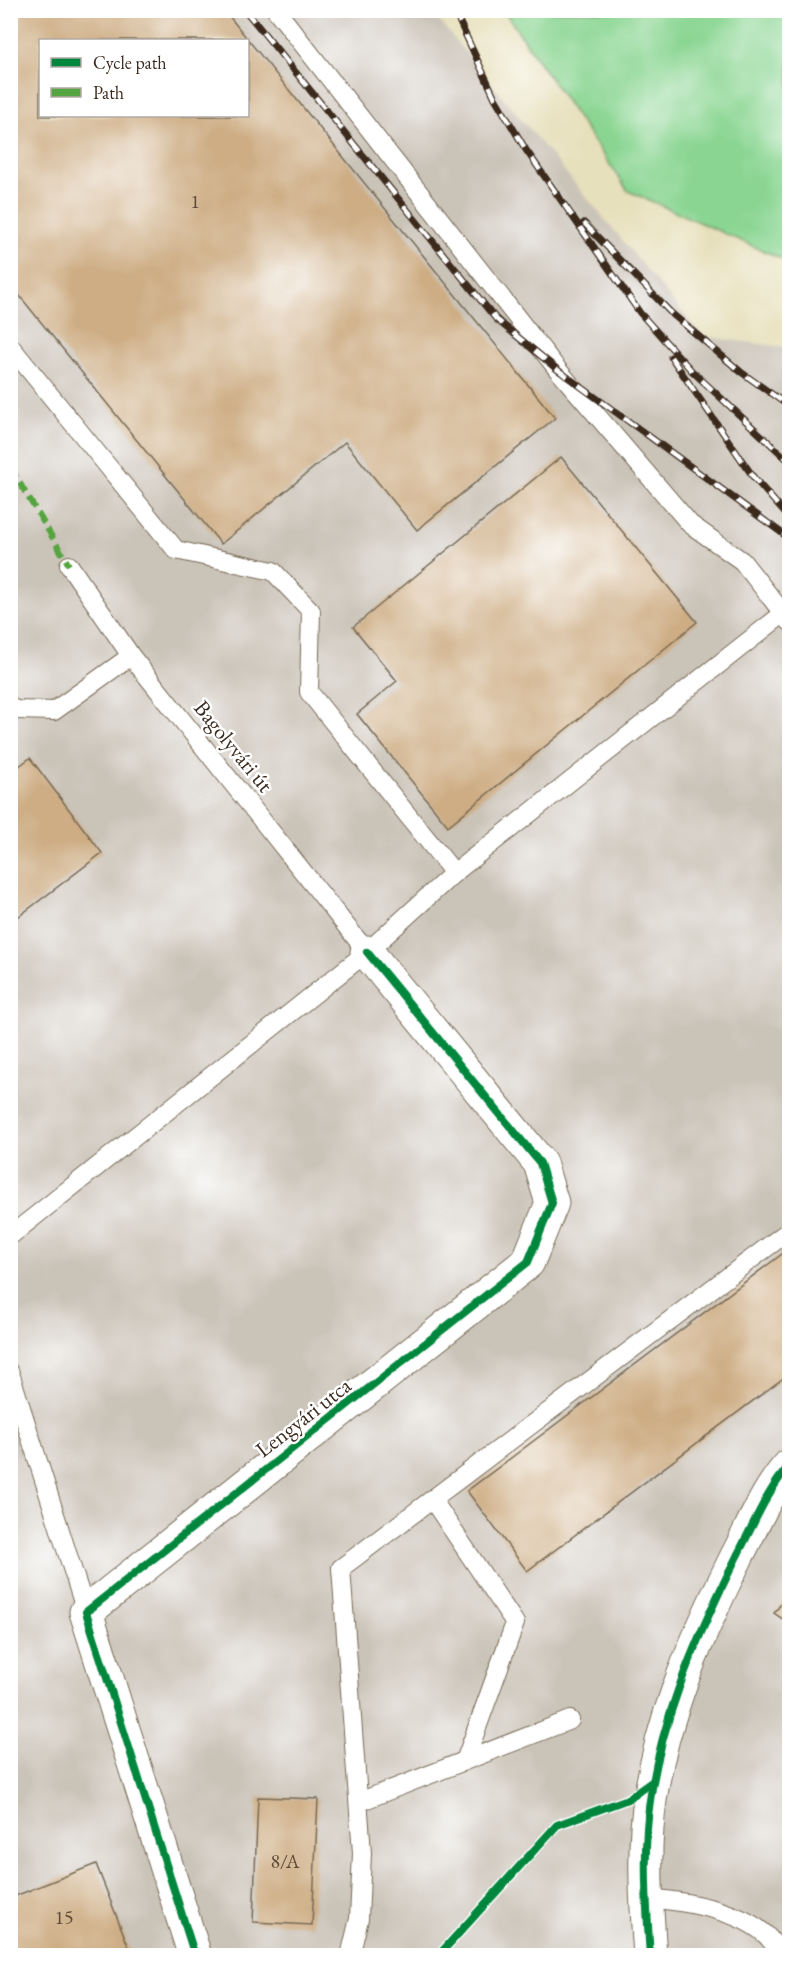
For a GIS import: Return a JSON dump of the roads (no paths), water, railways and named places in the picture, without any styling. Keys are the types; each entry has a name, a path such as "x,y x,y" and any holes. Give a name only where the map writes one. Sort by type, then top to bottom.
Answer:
{"street":[{"name":"Lengyári utca","path":"86,1612 528,1262 552,1203 540,1163 367,952"},
{"path":"650,1956 646,1898 647,1828 653,1781 670,1715 709,1611 757,1517 789,1465"},
{"path":"86,1612 195,1956"}],"lane":[{"path":"10,1236 367,952 454,873 787,617 742,561 690,524 558,370 276,10"},
{"path":"10,346 176,550 273,571 311,611 309,692 454,873"},
{"name":"Bagolyvári út","path":"69,565 131,656 367,952"},
{"path":"10,707 16,710 54,711 131,656"},
{"path":"350,1956 359,1918 362,1853 341,1568 789,1230"},
{"path":"10,1373 86,1612"},
{"path":"432,1499 515,1623 465,1761"},
{"path":"359,1802 570,1720"},
{"path":"646,1898 689,1902 731,1914 758,1929 777,1950 779,1956"}],"railway":[{"path":"245,10 496,319 558,370 790,539"},
{"path":"454,10 495,98 526,150 640,313 692,371 790,462"},
{"path":"584,223 671,313 741,372 790,407"},
{"path":"671,357 754,478 790,519"}]}
